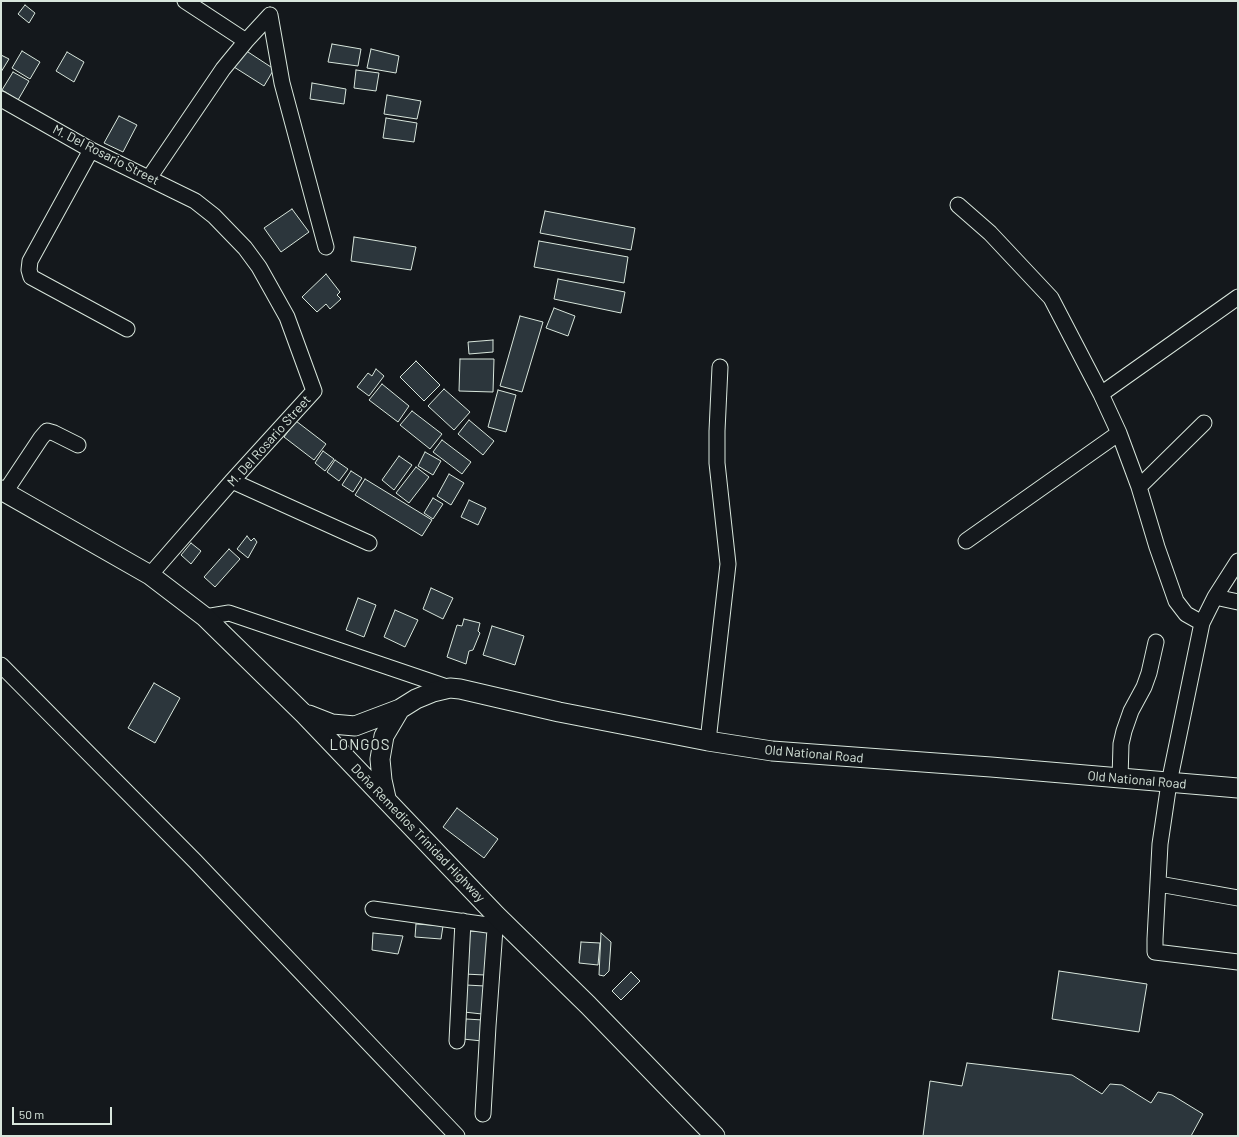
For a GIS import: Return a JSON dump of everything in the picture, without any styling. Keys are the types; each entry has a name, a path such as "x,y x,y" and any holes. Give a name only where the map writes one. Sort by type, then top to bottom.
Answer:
{"main road":[{"name":"Doña Remedios Trinidad Highway","path":"3,491 150,575 205,617 304,714 386,798 496,920 603,1021 715,1136"},
{"name":"Old National Road","path":"304,714 332,724 355,726 370,722 400,709 416,699 433,692 450,688 708,742 772,751 991,767 1238,788"},
{"name":"Old National Road","path":"386,798 382,780 380,759 384,736 400,709"}],"street":[{"path":"185,1 246,41"},
{"path":"149,178 219,75 246,41 270,15 282,83 326,247"},
{"name":"M. Del Rosario Street","path":"1,99 91,150 195,201 214,216 245,248 259,267 287,316 314,391 232,481 150,575"},
{"path":"91,150 30,261 29,270 31,277 127,329"},
{"path":"958,205 990,233 1051,298 1101,394 1118,433 1139,487 1157,547 1176,601 1186,614 1202,623"},
{"path":"1101,394 1238,296"},
{"path":"708,742 728,564 717,463 720,367"},
{"path":"1139,487 1204,423"},
{"path":"3,491 47,431 78,445"},
{"path":"966,541 1118,433"},
{"path":"232,481 369,543"},
{"path":"1238,561 1215,597 1202,623 1169,783 1160,844 1155,939 1155,952 1238,962"},
{"path":"1215,597 1238,602"},
{"path":"205,617 230,613 450,688"},
{"path":"1120,779 1121,744 1124,731 1131,711 1144,687 1149,673 1156,642"},
{"path":"1,665 195,861 457,1136"},
{"path":"1159,884 1238,898"},
{"path":"374,909 463,922 496,920 483,1114"},
{"path":"458,1041 463,922"}],"building":[{"path":"25,5 35,13 29,23 18,14"},
{"path":"332,44 361,49 358,66 328,62"},
{"path":"371,49 399,56 396,73 367,68"},
{"path":"245,50 274,69 264,86 234,67"},
{"path":"22,51 40,62 30,79 12,68"},
{"path":"67,52 84,62 74,82 56,71"},
{"path":"1,55 9,59 1,72"},
{"path":"356,70 379,73 376,91 354,88"},
{"path":"13,72 29,81 18,100 2,90"},
{"path":"312,83 346,89 344,104 310,99"},
{"path":"387,95 421,101 417,119 384,114"},
{"path":"119,116 137,125 123,152 104,143"},
{"path":"386,118 417,123 414,142 383,138"},
{"path":"292,209 309,232 281,252 264,228"},
{"path":"545,211 635,228 631,250 540,233"},
{"path":"354,237 416,247 411,270 351,261"},
{"path":"539,241 628,257 624,283 534,267"},
{"path":"326,274 340,292 337,295 341,299 330,309 326,304 317,312 302,297"},
{"path":"558,279 625,292 621,313 554,299"},
{"path":"554,308 575,316 568,336 546,328"},
{"path":"520,316 543,322 522,392 500,386"},
{"path":"493,340 493,352 469,354 468,342"},
{"path":"460,359 494,359 493,392 459,391"},
{"path":"416,361 440,385 424,401 400,377"},
{"path":"376,369 384,376 369,396 357,387 368,373 372,376"},
{"path":"382,384 409,406 398,422 369,400"},
{"path":"444,389 470,412 454,430 428,406"},
{"path":"498,390 516,395 506,432 488,427"},
{"path":"412,411 442,434 430,449 400,425"},
{"path":"469,420 494,441 483,455 458,434"},
{"path":"296,421 326,444 314,460 284,437"},
{"path":"442,440 471,462 462,474 433,452"},
{"path":"323,451 334,459 325,471 315,463"},
{"path":"425,452 441,461 433,475 418,466"},
{"path":"399,456 412,465 394,490 382,480"},
{"path":"335,460 348,469 339,481 327,472"},
{"path":"416,467 429,477 409,503 396,493"},
{"path":"351,471 362,478 353,492 342,485"},
{"path":"449,474 464,483 451,505 437,496"},
{"path":"365,479 432,520 422,536 355,495"},
{"path":"433,498 443,504 433,519 424,513"},
{"path":"469,500 486,508 478,525 461,517"},
{"path":"247,536 251,541 254,538 257,542 248,558 237,549"},
{"path":"191,543 201,551 191,564 181,555"},
{"path":"229,549 240,559 215,587 204,577"},
{"path":"431,588 453,598 443,619 423,609"},
{"path":"358,598 376,605 364,637 346,630"},
{"path":"395,610 418,620 405,647 384,637"},
{"path":"464,619 480,623 478,631 480,633 473,650 469,651 466,664 447,657 457,625 462,626"},
{"path":"492,626 524,636 515,665 483,655"},
{"path":"154,683 180,698 155,743 128,728"},
{"path":"457,808 498,839 484,858 443,827"},
{"path":"416,924 443,926 441,939 415,937"},
{"path":"468,931 489,932 485,975 464,974"},
{"path":"373,933 403,936 398,954 372,950"},
{"path":"601,933 611,942 609,971 604,976 599,975"},
{"path":"581,942 600,943 598,965 579,963"},
{"path":"1059,971 1147,984 1139,1032 1052,1019"},
{"path":"631,972 640,981 621,1000 612,991"},
{"path":"466,985 485,986 482,1014 464,1012"},
{"path":"466,1019 483,1020 482,1041 463,1039"},
{"path":"967,1063 1072,1075 1102,1094 1110,1084 1122,1085 1151,1103 1158,1092 1172,1095 1203,1114 1191,1136 923,1136 930,1081 962,1086"}],"district":[{"name":"LONGOS","path":"360,745"}]}
